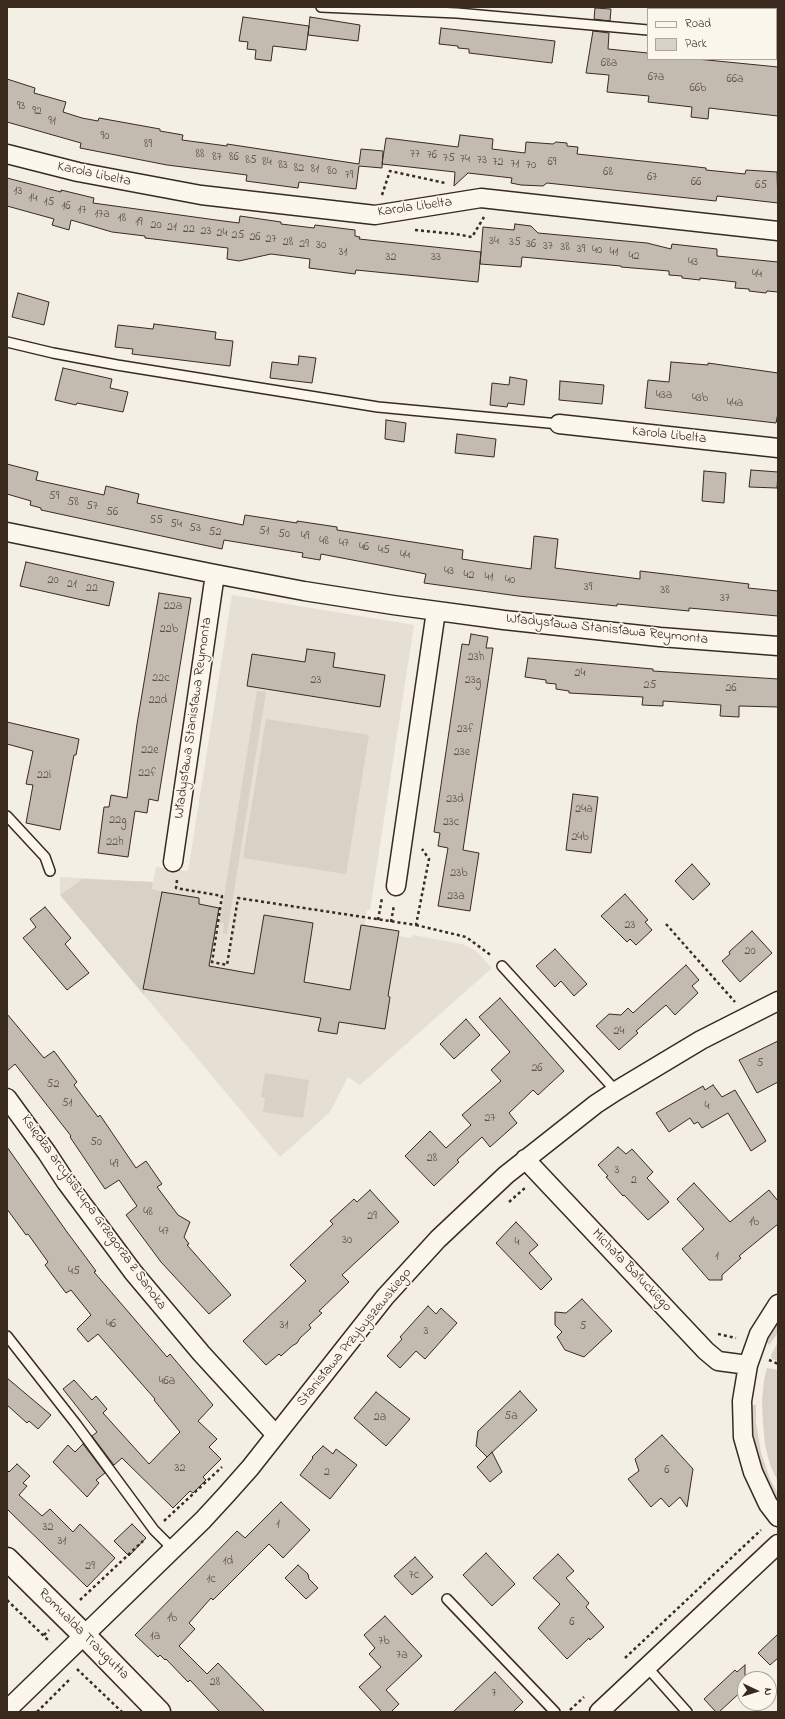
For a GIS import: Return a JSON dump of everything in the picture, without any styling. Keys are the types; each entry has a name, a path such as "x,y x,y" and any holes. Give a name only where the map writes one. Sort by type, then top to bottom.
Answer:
{"street":[{"name":"Karola Libelta","path":"7,154 84,174 201,196 374,215 482,198 778,231"},
{"name":"Karola Libelta","path":"559,424 778,448"},
{"name":"Władysława Stanisława Reymonta","path":"7,532 312,592 436,611 660,637 778,646"},
{"name":"Władysława Stanisława Reymonta","path":"175,869 215,574"},
{"path":"396,886 436,611"},
{"name":"Stanisława Przybyszewskiego","path":"7,1710 173,1549 226,1495 276,1435 385,1297 438,1239 506,1175 596,1104 616,1091 701,1040 778,1001"},
{"name":"Księdza arcybiskupa Grzegorza z Sanoka","path":"7,1098 48,1153 66,1182 133,1272 192,1343 276,1435"},
{"name":"Michała Bałuckiego","path":"525,1159 706,1350 718,1361 748,1365"},
{"path":"778,1304 759,1334 748,1365 742,1401 743,1437 752,1472 768,1504 778,1517"},
{"path":"599,1712 778,1544"},
{"name":"Romualda Traugutta","path":"7,1558 159,1712"}],"lane":[{"path":"321,7 457,13 647,30"},
{"path":"7,342 53,353 117,365 378,406 559,424"},
{"path":"7,816 45,857 50,871"},
{"path":"502,966 616,1091"},
{"path":"7,1336 76,1424 154,1530 173,1549"},
{"path":"447,1599 555,1712"},
{"path":"647,1667 688,1712"}],"path":[{"path":"175,869 176,888 222,896 212,962 227,965 238,898 366,918"},
{"path":"666,924 739,1007"},
{"path":"416,925 466,937 497,959 502,966"},
{"path":"507,1204 530,1184"},
{"path":"713,1334 739,1338"},
{"path":"770,1352 767,1359 778,1364"},
{"path":"619,1663 761,1530"},
{"path":"37,1712 79,1670"},
{"path":"568,1712 585,1696"},
{"path":"112,1701 122,1712"}],"shaded area":[{"path":"232,595 414,625 370,910 367,910 365,925 399,931 398,936 412,938 413,935 462,944 476,951 492,968 360,1085 348,1077 330,1112 280,1157 60,895 60,877 153,882 156,867 188,871"}],"green space":[{"path":"257,691 266,692 227,934 223,933 224,923 220,922"},
{"path":"266,719 369,735 346,874 243,858"},
{"path":"83,879 153,882 152,889 162,892 151,956 149,956 144,995 60,895"},
{"path":"265,1073 309,1080 303,1118 263,1112 265,1098 261,1097"},
{"path":"778,1319 778,1333 769,1345 765,1340"},
{"path":"778,1342 778,1361 772,1359 771,1355"},
{"path":"767,1368 778,1370 778,1482 770,1465 765,1444 762,1401"},
{"path":"751,1405 756,1405 756,1422 761,1453 770,1479 778,1494 778,1503 763,1477 753,1443 750,1422"}],"building":[{"path":"595,8 611,9 610,21 594,19"},
{"path":"243,17 309,26 306,50 273,46 271,61 255,59 256,50 247,49 248,42 239,41"},
{"path":"310,17 360,25 358,41 308,35"},
{"path":"441,28 555,41 552,63 469,53 469,49 439,44"},
{"path":"593,31 609,33 608,49 647,53 647,60 707,60 778,67 778,116 709,108 708,119 691,117 692,107 648,102 649,96 607,92 609,75 586,73"},
{"path":"7,79 35,88 34,93 66,102 63,112 82,118 98,121 99,118 160,129 160,131 183,135 182,140 227,146 227,144 359,164 361,149 383,151 382,168 359,166 356,189 299,182 298,188 246,181 247,175 167,165 80,148 81,143 7,122"},
{"path":"460,135 493,139 492,149 525,153 526,142 553,144 556,142 567,143 567,146 578,147 577,154 706,168 706,170 745,174 746,170 777,172 778,203 717,196 716,201 547,183 543,186 521,185 511,183 512,178 468,173 454,186 455,172 382,164 386,138 458,147"},
{"path":"7,178 61,192 61,190 94,198 93,203 239,223 240,216 281,222 281,224 314,228 315,225 355,230 355,236 360,237 359,239 481,252 478,282 356,270 355,274 309,268 310,259 271,254 239,261 227,259 228,248 145,238 145,236 112,232 71,220 69,230 52,225 54,219 7,206"},
{"path":"515,224 531,226 538,233 647,243 671,249 672,244 717,249 717,256 778,262 778,292 767,291 766,293 749,291 749,289 735,288 736,282 700,278 700,280 682,278 682,276 669,275 669,271 621,266 522,257 521,267 480,264 483,227 514,230"},
{"path":"18,293 49,302 44,325 12,317"},
{"path":"154,324 216,332 215,339 233,341 230,366 132,354 133,349 115,347 118,325 153,329"},
{"path":"299,356 316,358 312,383 270,378 272,362 298,365"},
{"path":"671,362 708,365 708,363 778,373 778,413 776,423 645,408 648,380 669,382"},
{"path":"63,368 112,379 110,388 128,392 123,412 77,403 76,405 55,400"},
{"path":"510,377 527,380 524,405 508,403 507,407 490,405 492,383 509,385"},
{"path":"560,381 604,385 602,404 559,400"},
{"path":"386,420 406,423 404,442 385,439"},
{"path":"457,434 496,439 494,457 455,453"},
{"path":"7,464 38,472 36,480 104,495 106,486 139,494 137,503 208,518 243,525 245,515 297,523 297,521 337,527 337,530 463,550 462,559 531,569 534,536 558,539 555,568 640,579 640,571 749,584 748,588 778,591 778,616 689,608 689,611 617,604 617,606 518,596 424,583 426,574 321,554 320,560 302,557 303,553 224,540 222,549 41,510 41,508 30,505 31,501 7,494"},
{"path":"751,470 778,472 777,488 749,487"},
{"path":"704,471 726,473 724,503 702,501"},
{"path":"26,562 114,582 109,606 20,586"},
{"path":"159,593 191,598 158,801 149,799 147,813 135,811 128,857 98,853 104,807 109,807 111,795 127,798 137,724"},
{"path":"471,634 488,637 486,648 493,648 463,850 479,853 470,911 438,906 448,848 438,846 440,833 434,832 462,644 469,645"},
{"path":"307,649 335,653 333,667 385,675 380,707 247,686 252,654 305,662"},
{"path":"528,658 653,669 653,671 778,679 778,707 739,706 739,717 720,716 721,705 663,701 663,706 642,705 643,697 569,693 569,691 556,689 556,684 546,683 546,680 525,677"},
{"path":"7,722 79,739 76,755 74,755 60,830 26,823 33,785 26,784 33,751 7,744"},
{"path":"573,794 598,797 591,853 566,850"},
{"path":"692,864 710,884 693,900 675,881"},
{"path":"162,892 199,898 199,904 219,908 209,966 254,974 264,915 313,923 304,982 350,990 361,925 399,931 388,996 390,997 385,1029 339,1022 337,1034 318,1031 321,1018 143,989"},
{"path":"625,894 648,920 645,922 652,930 636,945 630,939 627,942 601,916"},
{"path":"45,907 71,938 65,944 89,973 67,990 23,938 36,927 30,919"},
{"path":"752,931 772,953 740,982 722,961 730,954 729,952"},
{"path":"555,949 587,984 574,996 561,981 555,987 536,966"},
{"path":"686,965 699,980 692,986 698,993 675,1015 666,1005 636,1031 638,1033 619,1050 596,1026 609,1014 621,1015 628,1008 633,1013"},
{"path":"500,998 564,1071 538,1095 533,1090 509,1113 517,1123 490,1147 482,1137 457,1160 459,1162 434,1186 405,1156 430,1131 446,1148 471,1125 462,1115 501,1081 491,1070 510,1052 479,1017"},
{"path":"7,1014 44,1058 54,1051 77,1082 74,1085 98,1117 100,1115 136,1168 146,1161 162,1184 157,1187 178,1215 190,1222 184,1237 189,1244 187,1245 231,1295 209,1314 161,1262 126,1215 137,1206 119,1180 105,1189 70,1137 71,1136 15,1064 7,1071"},
{"path":"466,1019 480,1035 454,1059 440,1044"},
{"path":"778,1041 778,1082 757,1093 739,1060"},
{"path":"713,1085 722,1097 735,1090 766,1141 751,1151 728,1113 702,1128 698,1122 694,1124 690,1118 669,1132 656,1113 703,1086 705,1090"},
{"path":"7,1147 96,1271 94,1272 167,1357 170,1354 213,1405 198,1421 217,1439 209,1447 221,1459 203,1477 206,1480 193,1493 190,1491 173,1508 122,1458 114,1465 92,1436 97,1432 63,1389 74,1380 92,1400 96,1396 107,1409 103,1413 149,1464 180,1432 154,1400 155,1399 98,1334 88,1342 77,1329 91,1315 71,1290 66,1293 45,1265 48,1262 28,1234 26,1235 7,1209"},
{"path":"618,1147 626,1154 632,1149 653,1172 647,1178 669,1202 648,1220 624,1195 623,1196 606,1177 608,1176 598,1165"},
{"path":"694,1183 730,1222 769,1190 778,1201 778,1224 739,1256 741,1258 722,1275 722,1280 709,1280 682,1249 704,1229 677,1199"},
{"path":"370,1190 399,1222 342,1275 349,1282 319,1311 322,1313 309,1325 311,1328 300,1338 297,1343 281,1356 279,1354 266,1365 243,1341 306,1281 290,1265 333,1224 330,1221 354,1199 357,1202"},
{"path":"516,1222 538,1245 529,1253 552,1279 541,1290 496,1243"},
{"path":"582,1299 612,1331 584,1357 565,1350 557,1337 562,1332 555,1325 555,1312 566,1313"},
{"path":"428,1306 436,1314 441,1308 457,1323 425,1359 416,1351 400,1368 387,1356 402,1339 400,1337"},
{"path":"7,1378 51,1415 38,1429 29,1421 27,1423 7,1405"},
{"path":"520,1391 537,1410 487,1457 476,1446 478,1431"},
{"path":"376,1392 410,1419 386,1446 354,1418"},
{"path":"662,1435 693,1469 687,1507 680,1497 669,1507 661,1498 651,1507 628,1479 639,1471 635,1459"},
{"path":"83,1444 105,1473 96,1480 99,1483 87,1497 53,1462 68,1445 75,1452"},
{"path":"323,1446 333,1454 336,1449 357,1465 330,1499 300,1475 313,1458 312,1457"},
{"path":"492,1452 502,1472 490,1482 477,1467"},
{"path":"17,1464 30,1476 23,1483 27,1486 19,1495 42,1516 50,1509 73,1532 80,1524 115,1558 87,1587 7,1509 7,1470 9,1472"},
{"path":"281,1502 310,1530 283,1558 269,1544 213,1600 211,1598 189,1623 195,1629 179,1646 207,1674 218,1663 265,1712 220,1712 190,1680 188,1682 166,1659 165,1660 160,1655 158,1657 135,1635 237,1531 245,1538"},
{"path":"132,1524 146,1538 129,1556 114,1541"},
{"path":"486,1553 515,1584 492,1606 463,1575"},
{"path":"558,1554 574,1571 566,1578 589,1603 586,1607 604,1627 590,1640 589,1638 567,1659 538,1628 560,1604 533,1578"},
{"path":"415,1557 433,1577 412,1595 394,1576"},
{"path":"298,1565 308,1574 309,1579 318,1588 306,1599 285,1578"},
{"path":"385,1616 422,1656 386,1690 399,1704 391,1712 382,1712 359,1687 381,1667 369,1654 375,1648 364,1635"},
{"path":"778,1634 778,1658 770,1665 758,1653"},
{"path":"745,1665 745,1671 738,1671"},
{"path":"735,1670 737,1672 737,1695 719,1712 716,1712 704,1699"},
{"path":"495,1672 523,1702 513,1712 453,1712"}]}
